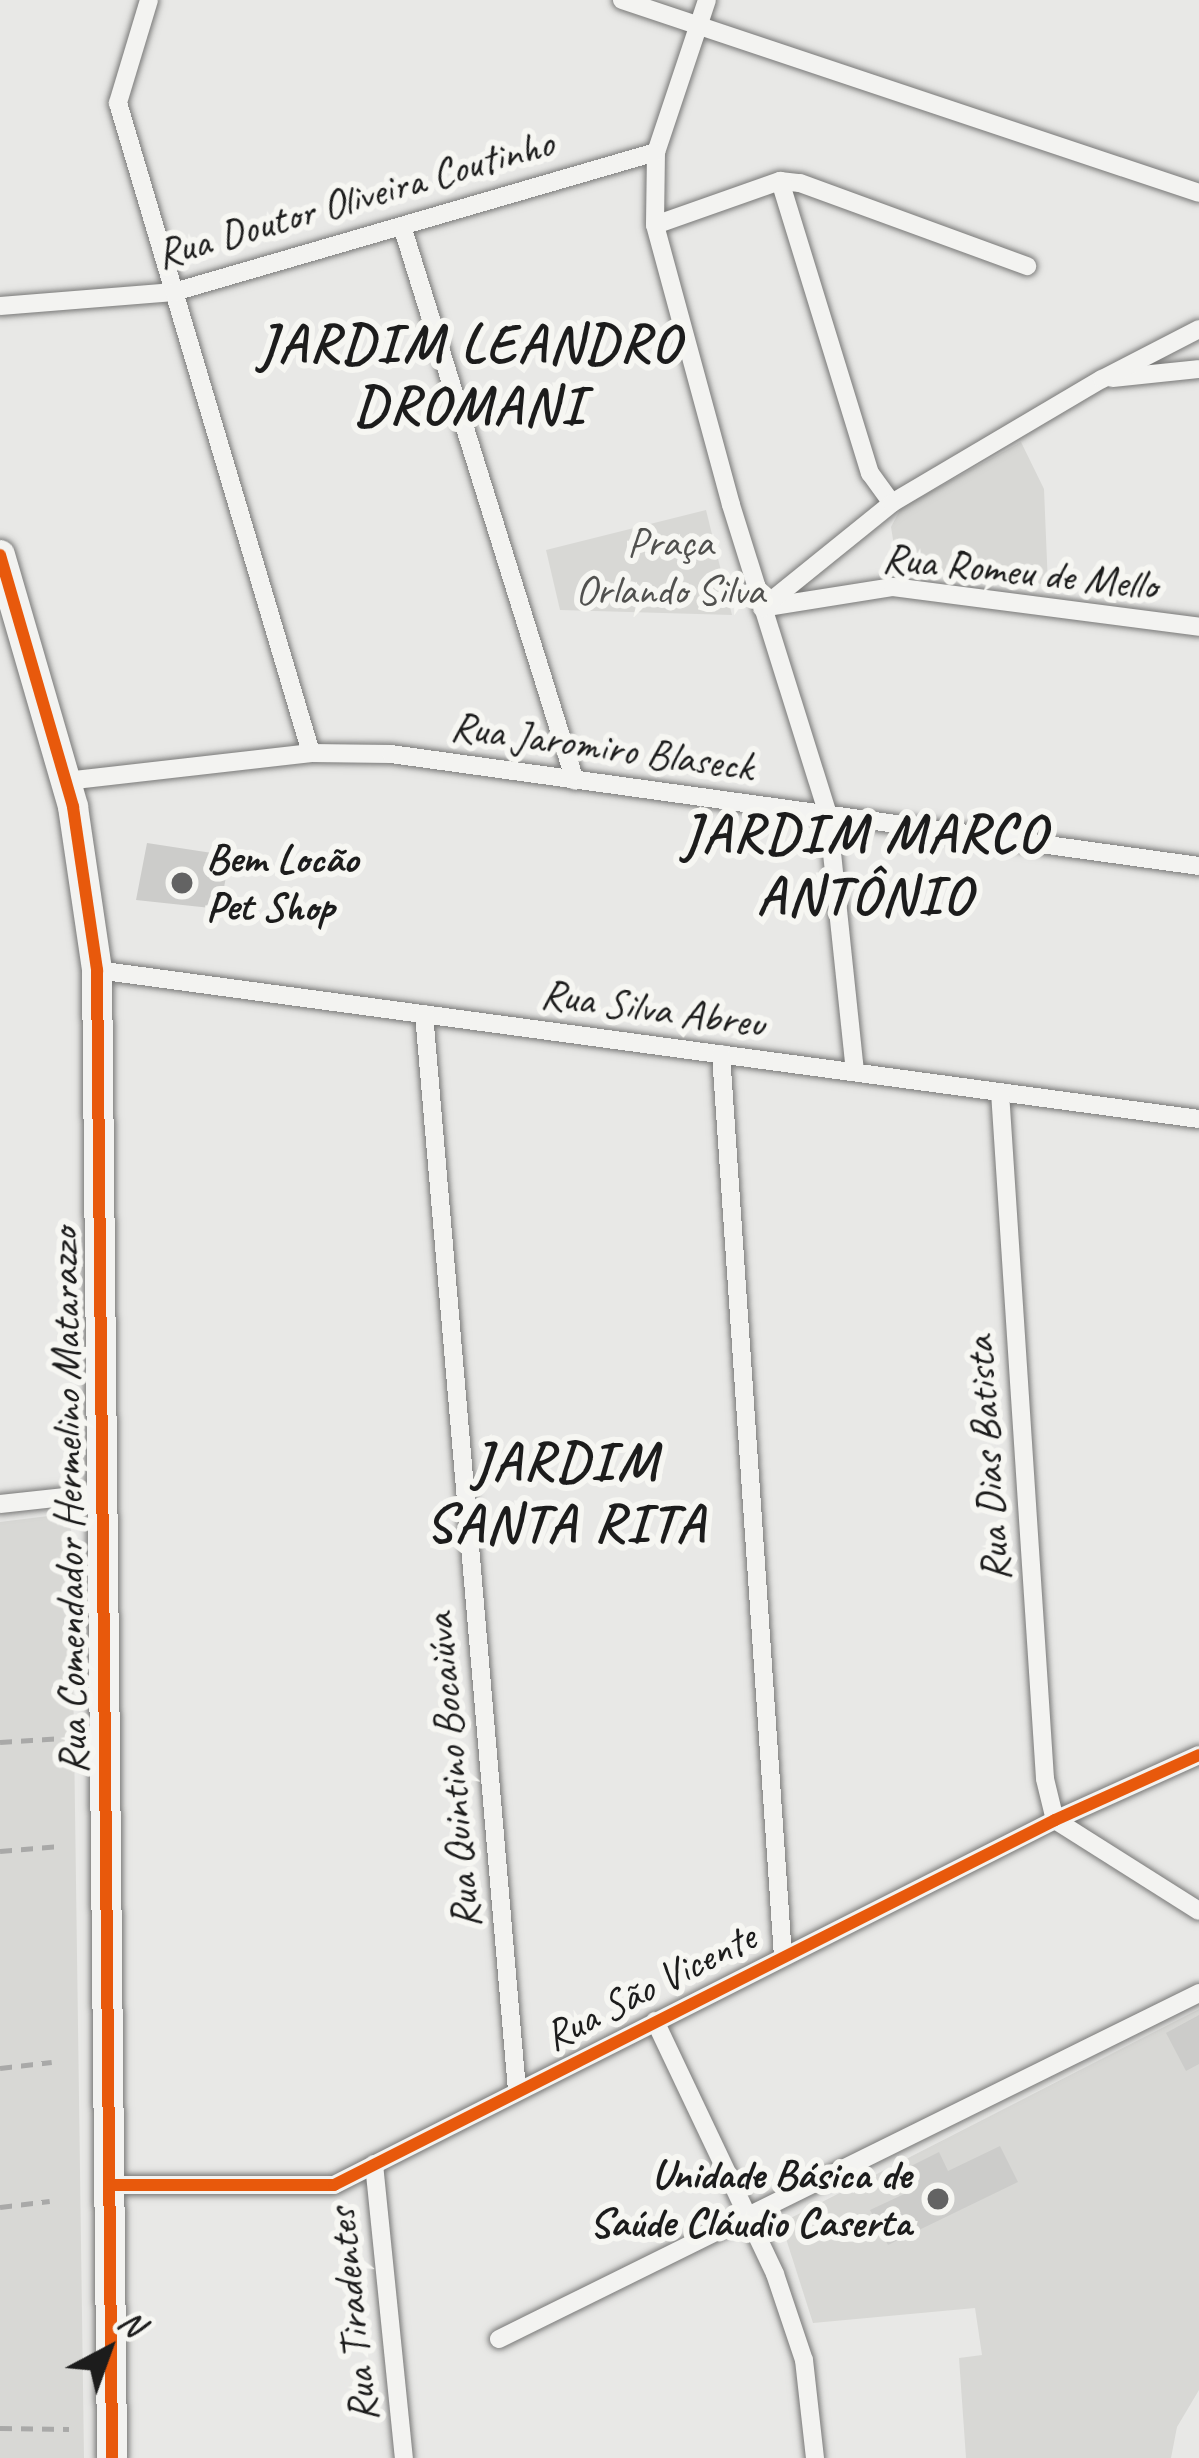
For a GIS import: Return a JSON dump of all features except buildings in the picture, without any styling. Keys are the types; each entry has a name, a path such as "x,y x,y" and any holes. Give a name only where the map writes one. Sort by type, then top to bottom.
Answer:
{"main road":[{"name":"Rua Comendador Hermelino Matarazzo","path":"1,562 66,781 97,970 112,2458"}],"street":[{"path":"149,0 118,103 311,754"},
{"path":"622,0 1199,193"},
{"path":"707,0 656,152 655,225 762,608 828,815 855,1072"},
{"name":"Rua Doutor Oliveira Coutinho","path":"0,306 174,292 656,152"},
{"path":"655,225 780,181 800,183 1027,266"},
{"path":"780,181 870,473 892,503"},
{"path":"402,226 575,781"},
{"path":"762,608 892,503 1102,379 1199,329"},
{"path":"1102,379 1199,369"},
{"name":"Rua Romeu de Mello","path":"762,608 893,587 1199,627"},
{"name":"Rua Jaromiro Blaseck","path":"66,781 311,754 391,754 1199,866"},
{"name":"Rua Silva Abreu","path":"97,970 1199,1119"},
{"name":"Rua Quintino Bocaiúva","path":"424,1014 517,2091"},
{"path":"721,1054 783,1956"},
{"name":"Rua Dias Batista","path":"1000,1092 1043,1755 1055,1820"},
{"path":"0,1504 102,1493"},
{"name":"Rua São Vicente","path":"111,2185 334,2185 1055,1820 1199,1755"},
{"path":"1055,1820 1199,1911"},
{"path":"499,2339 1199,1993"},
{"path":"656,2021 775,2274 804,2360 815,2458"},
{"name":"Rua Tiradentes","path":"374,2164 404,2458"}],"path":[{"path":"0,1742 63,1738"},
{"path":"0,1851 60,1846"},
{"path":"0,2068 52,2062"},
{"path":"0,2206 50,2201"},
{"path":"0,2428 69,2429"}],"green space":[{"path":"1021,442 1044,489 1048,585 973,573 910,574 895,552 891,527 901,508"},
{"name":"Praça Orlando Silva","path":"706,510 732,615 560,610 546,550"},
{"path":"64,1514 71,1522 84,2458 0,2458 0,1522"},
{"path":"1199,2009 1199,2390 1177,2427 1171,2458 966,2458 959,2358 982,2355 975,2308 813,2323 781,2223"}],"cycle path":[{"path":"0,555 73,807 97,970 112,2458"},
{"path":"111,2185 334,2185 1055,1820 1199,1755"}],"place":[{"name":"Bem Locão Pet Shop","path":"182,883"},
{"name":"Unidade Básica de Saúde Cláudio Caserta","path":"938,2199"}],"district":[{"name":"JARDIM LEANDRO DROMANI","path":"470,374"},
{"name":"JARDIM MARCO ANTÔNIO","path":"865,864"},
{"name":"JARDIM SANTA RITA","path":"566,1492"}]}
